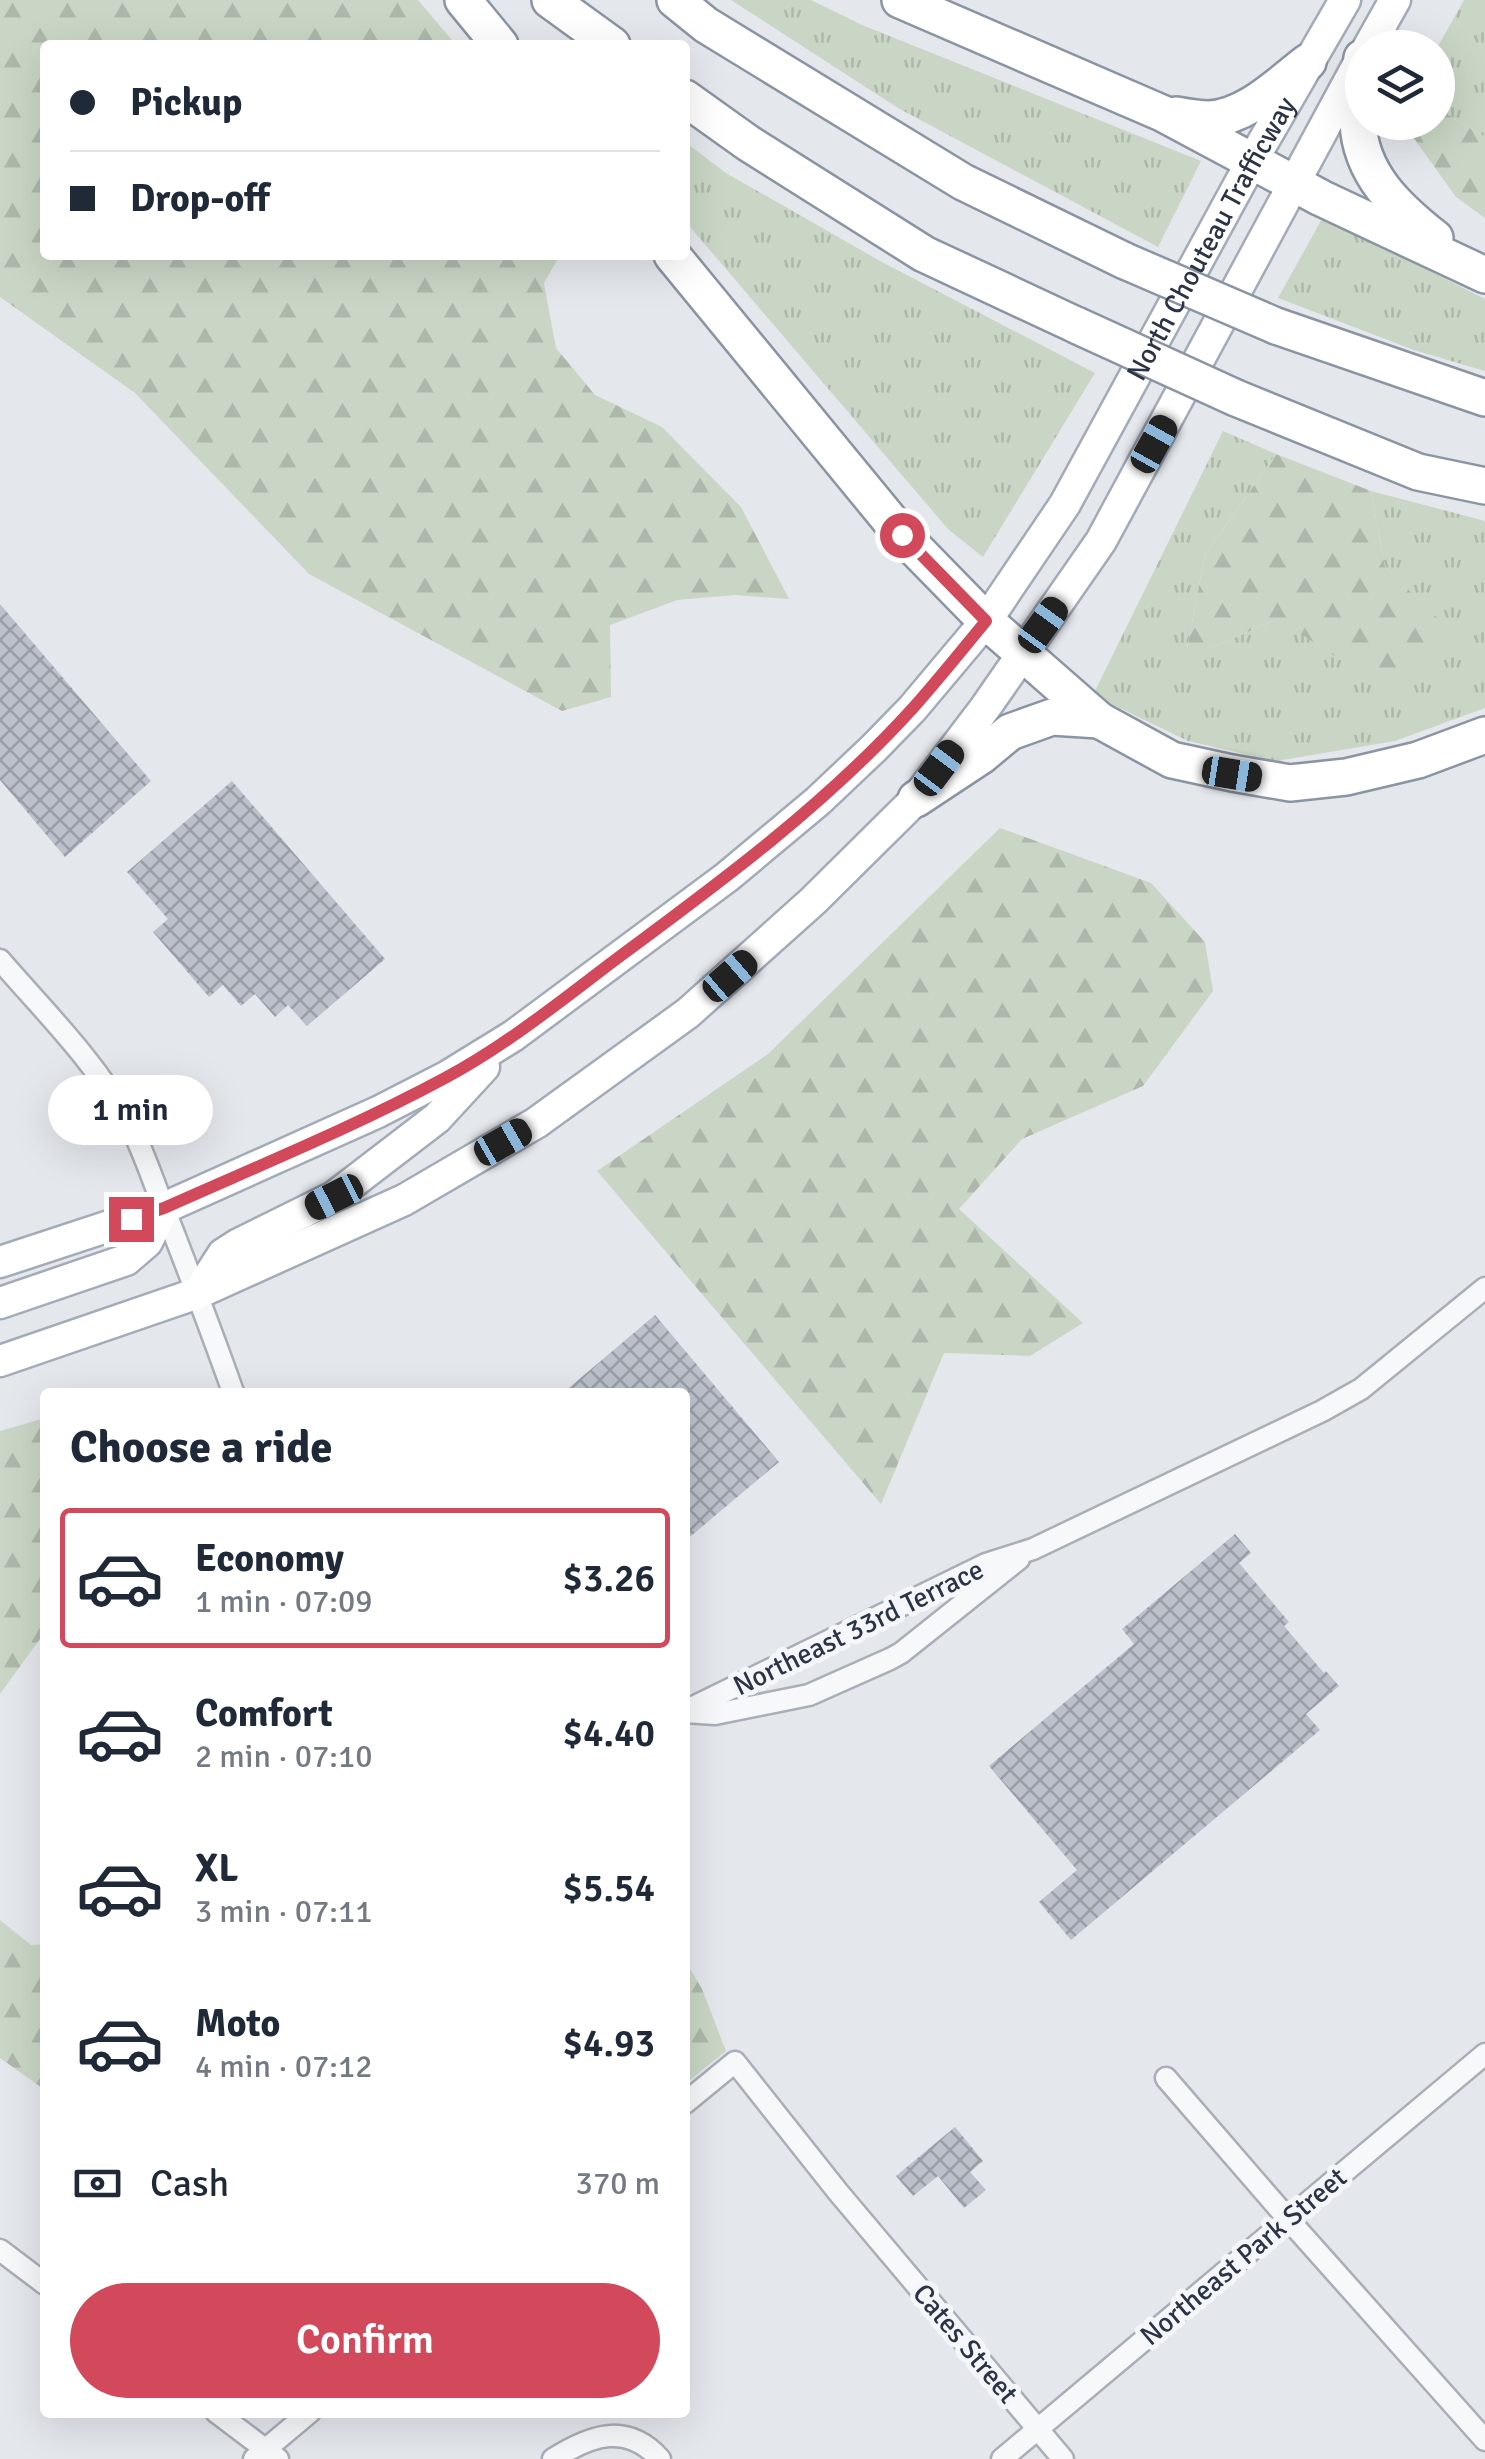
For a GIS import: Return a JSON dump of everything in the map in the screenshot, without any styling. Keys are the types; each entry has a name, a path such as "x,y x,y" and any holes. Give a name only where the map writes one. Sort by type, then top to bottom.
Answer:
{"highway":[{"path":"463,0 496,40"},
{"path":"550,0 605,40"},
{"path":"675,0 706,25 962,182 1125,261 1276,326 1485,398"},
{"path":"900,0 1164,114 1295,184 1480,272"},
{"path":"1164,114 1208,119 1230,116 1256,102 1308,62"},
{"path":"690,102 748,143 924,254 1236,398 1418,472 1485,486"},
{"path":"1361,140 1371,172 1392,201 1480,272"},
{"path":"676,260 902,535 1022,655 1098,720 1172,760 1290,782 1346,777 1418,760 1485,735"},
{"path":"916,799 1010,732 1052,717 1098,720"}],"main road":[{"name":"North Chouteau Trafficway","path":"514,1036 727,877 818,800 912,709 986,621 1065,504 1252,162 1346,0"},
{"path":"1378,30 1395,0"},
{"name":"North Chouteau Trafficway","path":"0,1361 198,1293 404,1200 536,1123 700,1002 813,902 916,799 1101,541 1345,90"},
{"path":"0,1262 164,1208 378,1112 514,1036"},
{"path":"198,1293 223,1254 334,1197 437,1118 514,1036"},
{"path":"0,1303 126,1260 147,1242 164,1208"}],"street":[{"path":"0,960 94,1069 134,1134 150,1164 232,1388"},
{"name":"Northeast 33rd Terrace","path":"690,1710 986,1564 1033,1550 1284,1430 1361,1389 1485,1288"},
{"name":"Northeast 33rd Terrace","path":"690,1712 716,1714 809,1695 890,1659 1033,1550"},
{"name":"Northeast Park Street","path":"1002,2459 1485,2054"},
{"name":"Cates Street","path":"690,2099 735,2062 1063,2459"},
{"path":"1166,2078 1485,2440"},
{"path":"0,2250 40,2280"},
{"path":"223,2418 266,2456 304,2418"},
{"path":"553,2459 598,2438 626,2435 660,2459"}],"green space":[{"path":"0,0 418,0 452,40 40,40 40,260 557,260 544,283 556,348 595,395 662,427 741,507 789,599 735,595 677,600 610,625 611,697 562,711 309,574 135,393 0,297"},
{"path":"731,0 811,0 862,25 1201,161 1158,247 898,108"},
{"path":"1464,0 1485,0 1485,137 1455,119 1455,30 1447,30"},
{"path":"1455,119 1485,137 1485,218 1456,197 1415,140 1455,140"},
{"path":"690,146 726,173 880,261 1095,373 983,557 948,529 690,227"},
{"path":"1323,217 1485,299 1485,371 1414,350 1278,298"},
{"path":"1223,431 1276,454 1205,555 1187,648 1211,648 1278,619 1445,626 1385,567 1371,491 1485,521 1485,708 1395,741 1277,761 1188,741 1093,695"},
{"path":"1276,454 1371,491 1385,567 1446,626 1383,688 1278,619 1211,648 1187,648 1205,555"},
{"path":"1000,828 1151,883 1205,942 1213,991 1143,1086 1022,1139 959,1209 1083,1323 1030,1356 944,1353 881,1504 597,1171 768,1054"},
{"path":"40,1419 40,1639 0,1694 0,1431"},
{"path":"0,1920 31,1945 40,1944 40,2086 0,2058"},
{"path":"690,1969 702,1989 726,2051 690,2080"}],"building":[{"path":"0,604 151,781 65,857 0,780"},
{"path":"232,781 385,959 307,1026 288,1005 275,1017 255,994 241,1006 223,985 209,997 153,932 168,919 127,872"},
{"path":"655,1315 779,1462 690,1537 690,1388 569,1388"},
{"path":"1235,1534 1251,1553 1239,1563 1289,1622 1284,1626 1339,1686 1306,1714 1320,1730 1071,1940 1039,1902 1077,1870 989,1766 1134,1644 1122,1629"},
{"path":"955,2127 983,2161 970,2172 986,2190 964,2208 938,2176 913,2196 896,2176"}],"route":[{"path":"131,1219 164,1208 378,1112 448,1076 514,1036 779,835 912,709 986,621 902,535"}]}
